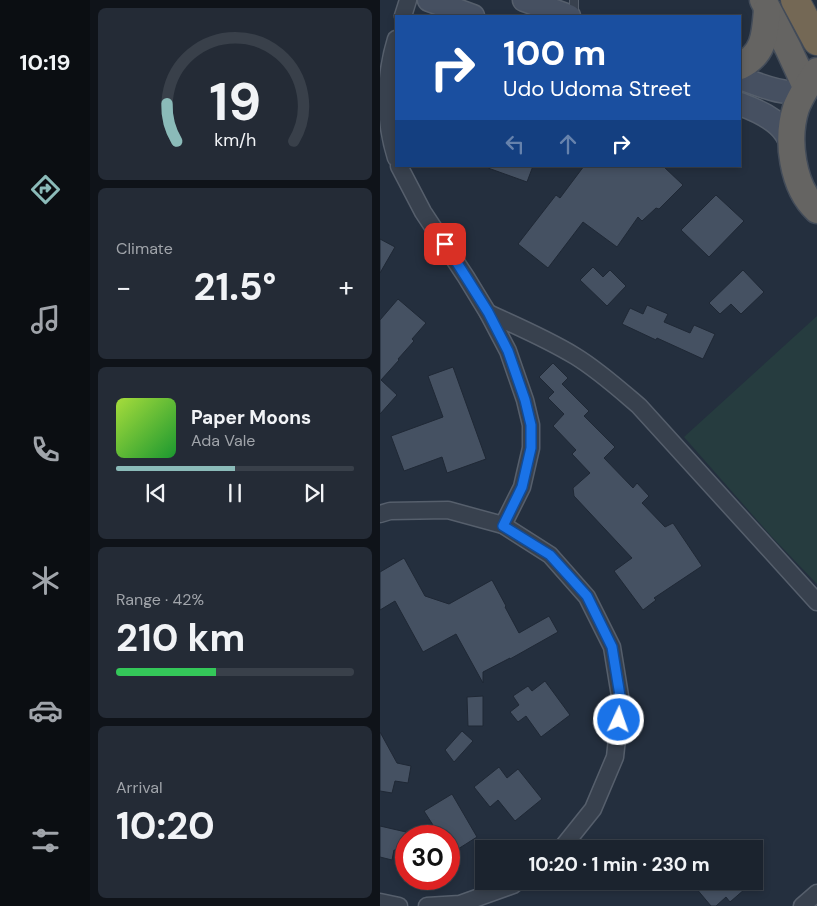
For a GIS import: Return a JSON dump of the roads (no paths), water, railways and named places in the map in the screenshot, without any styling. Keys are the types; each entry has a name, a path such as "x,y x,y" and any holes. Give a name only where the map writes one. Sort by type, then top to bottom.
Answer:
{"highway":[{"path":"795,0 816,40"},
{"path":"741,65 751,60 764,41 765,4"},
{"path":"765,4 799,70 812,79 796,108 791,144 793,163 800,185 817,210"}],"main road":[{"path":"429,0 470,15"},
{"path":"524,0 566,15"},
{"path":"741,78 785,92 797,92 812,79"},
{"path":"741,104 775,122 787,134 791,144"}],"street":[{"path":"403,15 408,0"},
{"path":"395,42 388,80 387,116 395,154"},
{"path":"400,167 424,212 488,312 508,351 525,400 531,425 531,448 522,487 503,526"},
{"path":"488,312 557,345 609,379 639,406 817,602"},
{"path":"380,514 390,511 448,510 503,526 550,555 587,596 612,647 621,702 614,757 593,809 568,840"},
{"path":"427,906 460,904 499,890"},
{"path":"802,906 817,893"},
{"path":"380,902 399,906"}],"lane":[{"path":"574,0 574,15"}]}
